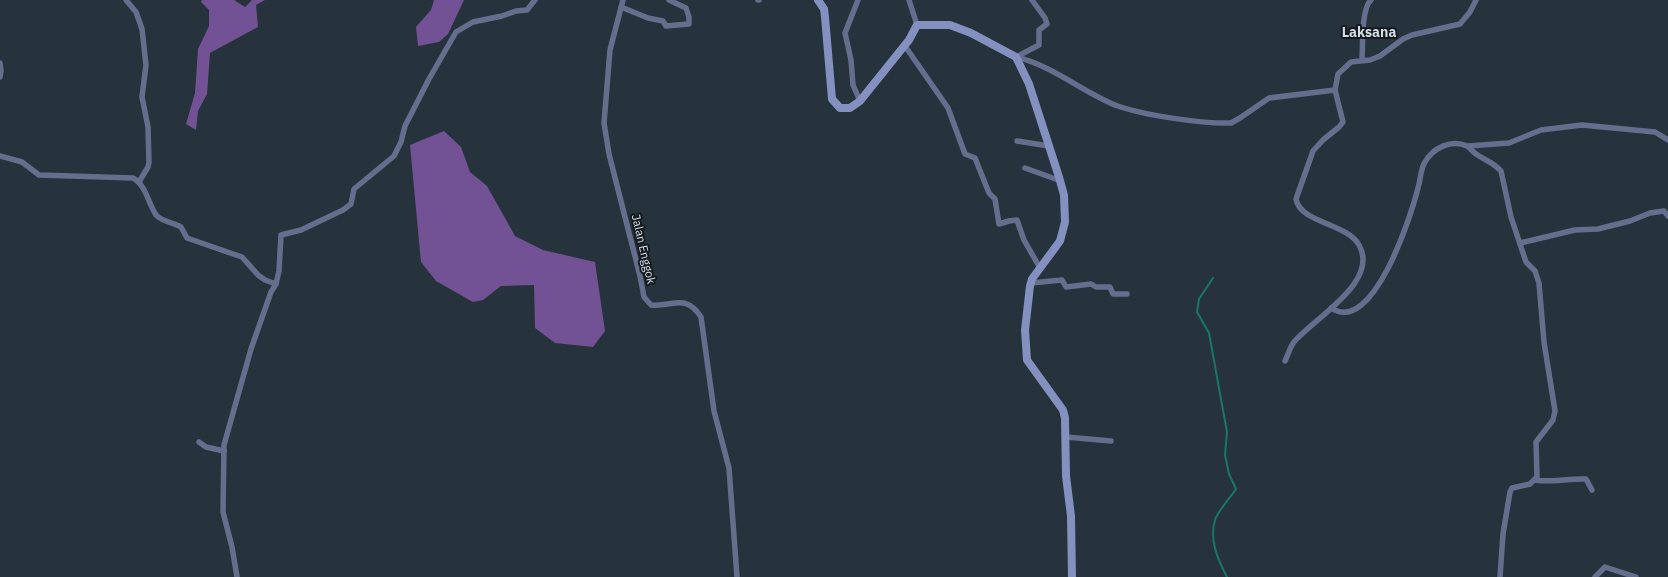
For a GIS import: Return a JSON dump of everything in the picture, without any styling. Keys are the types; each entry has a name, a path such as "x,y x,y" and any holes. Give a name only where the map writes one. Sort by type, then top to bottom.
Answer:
{"main road":[{"path":"818,0 824,9 832,99 836,105 845,108 854,106 904,46 917,25 950,25 971,33 1016,57 1029,84 1060,181 1065,207 1063,234 1031,283 1026,330 1028,360 1063,410 1065,418 1066,476 1071,516 1072,577"}],"street":[{"path":"126,0 136,12 142,29 146,65 142,97 148,127 149,162 148,167 139,182"},
{"path":"237,577 232,547 223,512 224,451 251,349 270,292 276,284 279,271 281,235 301,230 343,210 351,204 354,189 394,156 402,142 407,123 429,79 456,32 473,22 502,16 516,11 527,10 535,0"},
{"name":"Jalan Enggok","path":"623,0 609,60 604,107 606,143 623,203 644,298 651,305 685,302 694,307 701,317 714,411 729,468 737,577"},
{"path":"621,8 648,18 663,21 666,26 689,24 689,17 686,8 669,0"},
{"path":"858,0 845,32 851,60 853,85 860,100"},
{"path":"909,0 917,25"},
{"path":"1016,57 1039,45 1039,31 1047,24 1045,18 1032,0"},
{"path":"1362,59 1364,21 1367,6 1371,0"},
{"path":"1285,361 1293,342 1331,308 1359,279 1363,258 1361,249 1357,242 1349,234 1302,210 1296,200 1313,151 1343,122 1335,90 1336,78 1345,65 1350,62 1362,59 1370,60 1380,56 1403,39 1412,35 1460,24 1470,12 1476,0"},
{"path":"904,46 948,108 965,154 975,158 988,193 995,200 999,224 1017,220 1022,238 1040,268"},
{"path":"1016,57 1040,63 1115,105 1153,114 1222,123 1235,121 1269,98 1335,90"},
{"path":"0,63 2,71 0,77"},
{"path":"1331,308 1336,312 1350,311 1365,304 1400,247 1419,188 1422,168 1426,160 1436,150 1453,144 1468,146 1509,143 1541,130 1582,125 1655,132 1668,140"},
{"path":"1017,141 1049,146"},
{"path":"1468,146 1476,154 1497,166 1501,171 1511,217 1526,262 1535,271 1539,283 1544,342 1550,371 1555,411 1553,420 1536,442 1535,456 1537,475 1535,480 1530,484 1514,487 1511,490 1503,534 1500,577"},
{"path":"0,156 22,162 39,175 132,178 139,182 157,215 162,220 182,227 187,238 218,250 242,257 261,278 276,284"},
{"path":"1025,168 1060,181"},
{"path":"1520,243 1575,230 1598,229 1630,221 1650,213 1664,212 1668,216"},
{"path":"1031,283 1062,280 1066,287 1091,284 1096,287 1110,287 1113,294 1127,294"},
{"path":"1066,437 1111,441"},
{"path":"199,442 206,447 224,451"},
{"path":"1535,480 1540,481 1564,478 1586,479 1592,490"},
{"path":"1595,577 1605,567 1636,577"}],"shaded area":[{"path":"202,0 234,0 245,7 252,0 265,0 256,5 258,27 210,53 207,94 198,111 196,130 186,124 195,93 198,49 209,26 209,10 201,2"},
{"path":"434,0 464,0 448,34 439,42 418,46 416,27 431,10"},
{"path":"444,131 461,147 470,172 487,186 515,236 543,250 595,262 605,331 593,347 555,343 535,328 534,285 501,286 483,300 473,302 436,281 421,262 410,145"}],"waterway":[{"path":"1213,278 1199,299 1197,312 1209,333 1227,432 1225,455 1229,474 1236,489 1218,513 1213,527 1215,550 1227,577"}],"district":[{"name":"Laksana","path":"1369,32"}]}
